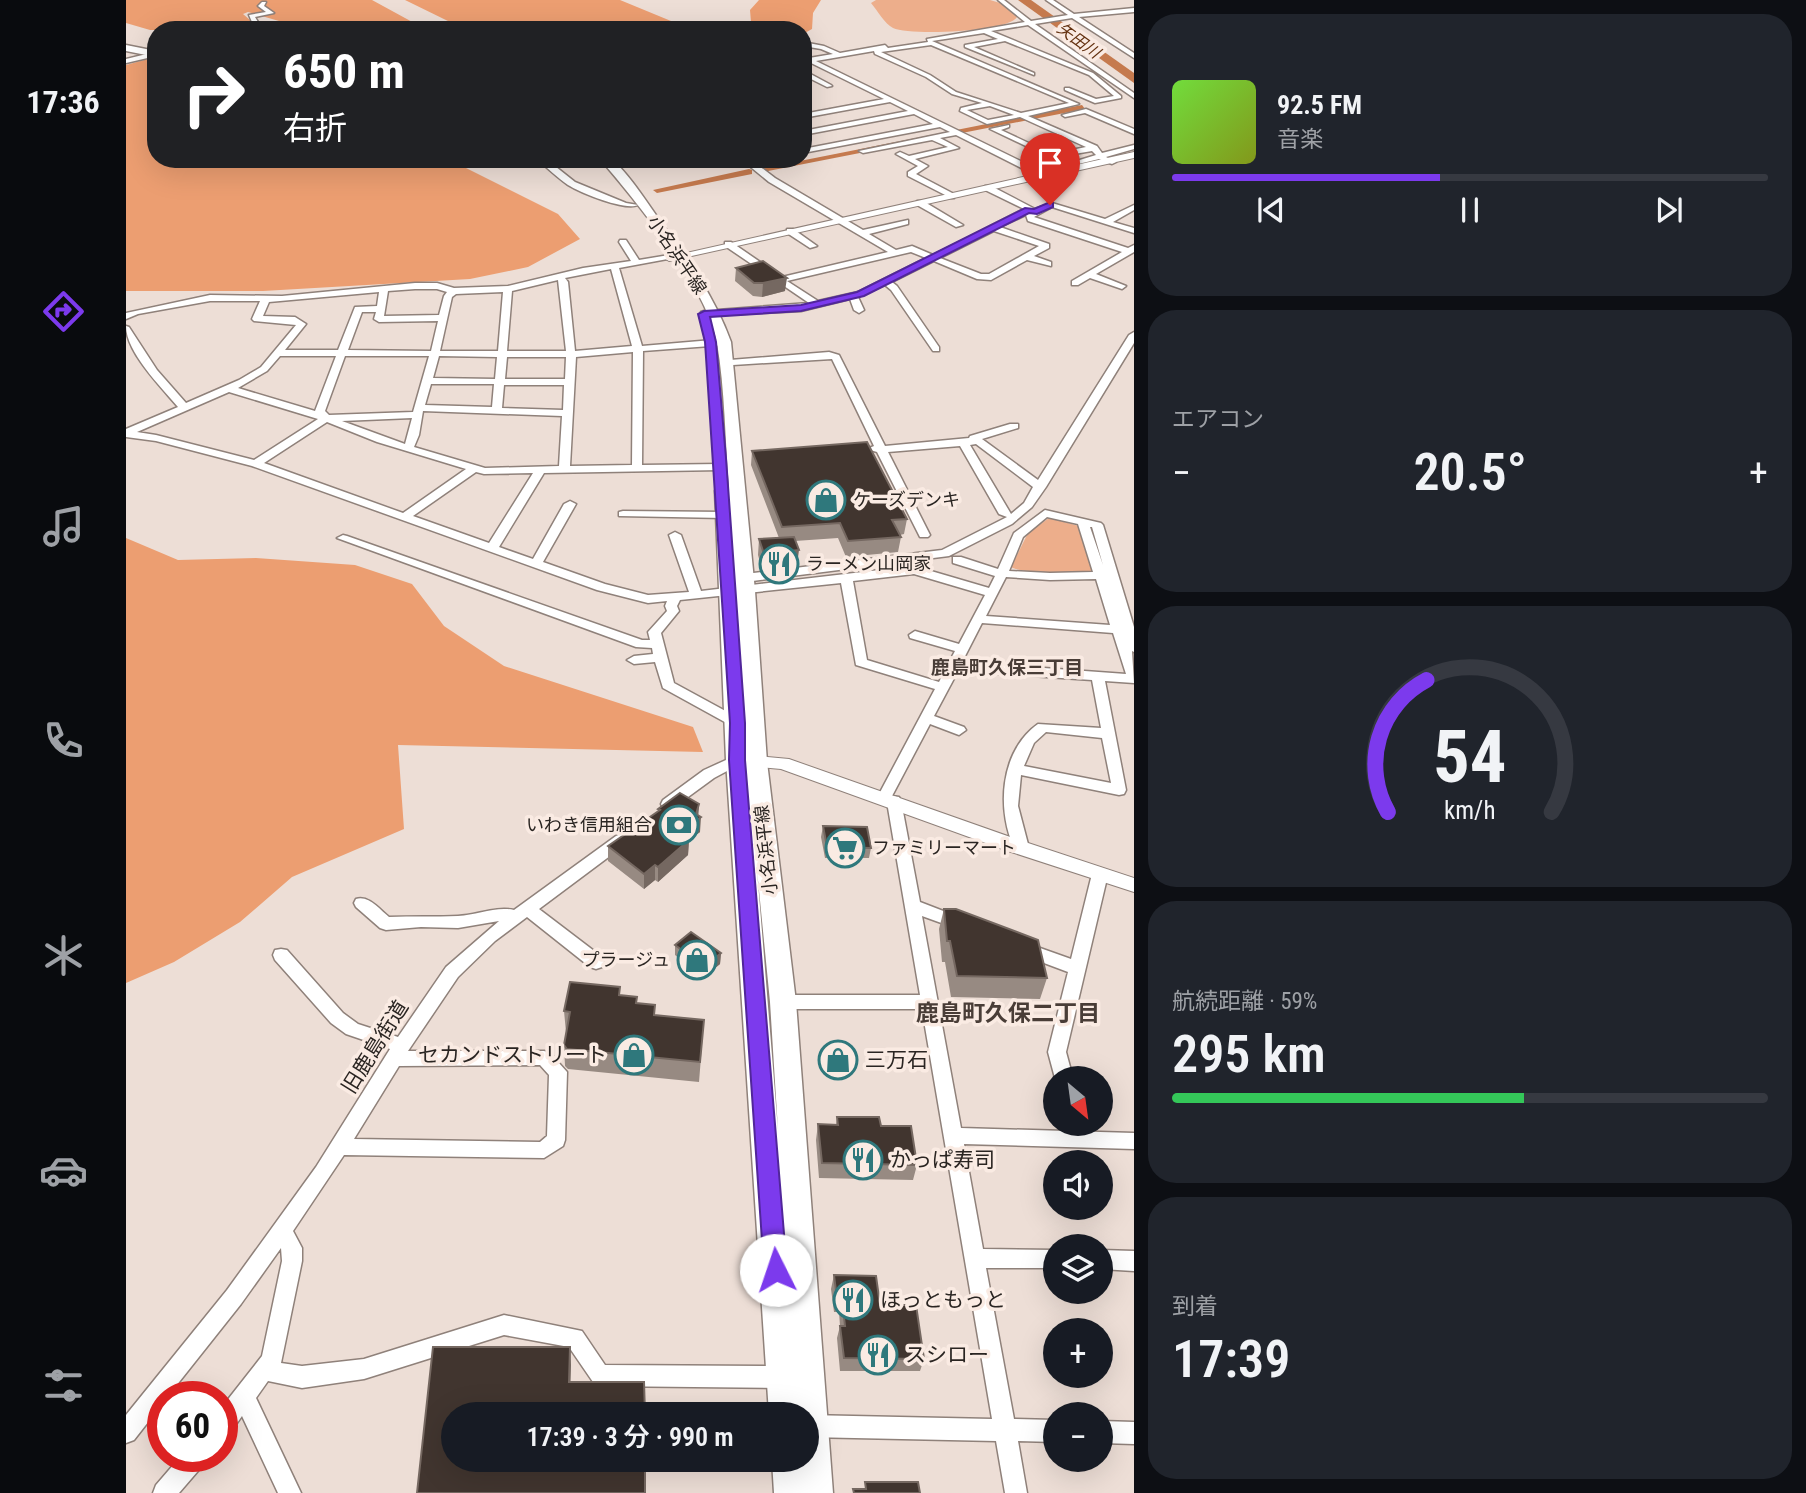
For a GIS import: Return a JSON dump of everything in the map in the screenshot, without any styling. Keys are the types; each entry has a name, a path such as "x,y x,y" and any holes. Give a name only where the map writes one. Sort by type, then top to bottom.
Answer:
{"main road":[{"path":"126,45 147,51"},
{"path":"604,168 674,257"},
{"name":"小名浜平線","path":"614,168 626,180 709,314 722,349 739,587 747,761 783,1002 808,1402"},
{"path":"729,461 724,515 739,587 737,723 747,761 785,1402"},
{"path":"789,1472 791,1493"},
{"name":"小名浜平線","path":"814,1472 816,1493"}],"street":[{"path":"1001,0 1134,96"},
{"path":"1049,0 1134,56"},
{"path":"254,21 251,16 271,13 261,6 264,3"},
{"path":"812,59 1071,16 1134,10"},
{"path":"985,31 1091,74 1119,97 1096,102 1060,86"},
{"path":"998,36 1023,34 967,46 1037,76"},
{"path":"1084,168 994,129 1027,118 1076,104 932,43 877,51 928,76 954,93 1027,118 1094,148 1101,157 1112,162"},
{"path":"812,45 840,54"},
{"path":"126,61 147,55"},
{"path":"812,62 1046,177"},
{"path":"1042,66 1062,62"},
{"path":"812,77 829,86"},
{"path":"812,105 877,93"},
{"path":"812,114 890,100"},
{"path":"988,104 963,111 987,122 1086,111 1134,132"},
{"path":"812,132 915,112"},
{"path":"812,121 850,142"},
{"path":"812,149 939,125"},
{"path":"863,151 954,132"},
{"path":"934,138 955,148 904,156 924,166 911,174 951,196"},
{"path":"1074,163 1134,147"},
{"path":"1056,157 1094,148"},
{"path":"126,316 210,298 266,299 426,286 454,291 508,289 614,266 674,257 1046,177 1134,155"},
{"path":"552,168 572,184 625,205 634,205"},
{"path":"757,168 772,180 895,253"},
{"path":"988,188 1031,211"},
{"path":"920,203 962,227"},
{"path":"709,314 817,305 853,296 1031,211 1052,205 1134,231"},
{"path":"1106,222 1134,207"},
{"path":"1031,211 1031,219 1132,249"},
{"path":"862,233 905,222"},
{"path":"779,280 912,249 933,260 980,277 992,277 1046,246 994,228"},
{"path":"786,232 799,245"},
{"path":"786,232 813,246"},
{"path":"623,242 637,263"},
{"path":"728,244 817,305"},
{"path":"1075,282 1132,249"},
{"path":"1027,257 1048,264"},
{"path":"614,266 638,349 637,469"},
{"path":"1088,275 1122,286"},
{"path":"560,277 564,282 571,354 564,471"},
{"path":"886,282 894,288 936,349"},
{"path":"384,288 379,319 443,318"},
{"path":"497,410 508,289"},
{"path":"408,448 414,440 418,412 436,354 448,296 454,291"},
{"path":"853,296 859,310"},
{"path":"126,433 231,388 264,369 301,324 295,320 257,319 266,299"},
{"path":"326,418 320,412 358,309 380,309"},
{"path":"126,329 153,372 185,409"},
{"path":"126,433 256,464 624,595 648,599 697,596 945,553 1008,522 1028,505 1134,335"},
{"path":"279,353 571,354 638,349 722,349 829,355 836,357 924,535"},
{"path":"428,381 569,382"},
{"path":"231,388 326,418 382,440 475,468 512,472 637,469 729,461"},
{"path":"256,464 326,418 497,410 567,413"},
{"path":"1014,426 974,436 977,441 1040,486"},
{"path":"853,450 977,441"},
{"path":"963,442 1006,514"},
{"path":"406,516 475,468"},
{"path":"492,548 540,471"},
{"path":"536,564 570,504"},
{"path":"953,666 1134,679 1123,630 1106,575 1083,522 1045,513 1018,535 1003,572 962,649 953,666 942,687 889,800 914,906 1016,1493"},
{"path":"623,514 724,515"},
{"path":"676,535 697,596"},
{"path":"343,538 659,651"},
{"path":"957,560 1003,572 1054,576 1106,575"},
{"path":"739,587 914,570 992,593"},
{"path":"846,577 862,662 942,687"},
{"path":"674,597 671,606 673,611 654,632 671,688 737,723"},
{"path":"978,619 1123,630"},
{"path":"1123,630 1134,648"},
{"path":"915,635 962,649"},
{"path":"634,660 659,651"},
{"path":"1016,769 1119,790 1098,677"},
{"path":"926,719 959,730"},
{"path":"1021,848 1010,800 1018,759 1035,731 1043,727 1110,734"},
{"path":"655,814 709,774 747,761 783,763 1021,848 1134,885"},
{"name":"旧鹿島街道","path":"126,1432 234,1297 282,1231 340,1147 452,972 489,937 633,831"},
{"path":"1061,1066 1057,1052 1100,874"},
{"path":"362,903 386,924 392,925 421,920 458,922 523,913 596,962"},
{"path":"914,906 976,930"},
{"path":"1014,944 1077,968"},
{"path":"281,955 337,1018 398,1053 544,1058 558,1072 556,1140 544,1150 340,1147"},
{"path":"783,1002 930,1002"},
{"path":"954,1136 1043,1133"},
{"path":"1103,1136 1134,1141"},
{"path":"238,1404 273,1353 292,1261 292,1248 282,1231"},
{"path":"975,1258 1043,1259"},
{"path":"1113,1261 1134,1261"},
{"path":"263,1370 302,1377 364,1369 504,1325 575,1338 600,1375 784,1377"},
{"path":"244,1396 290,1493"},
{"path":"819,1426 1043,1431"},
{"path":"1113,1432 1134,1433"},
{"path":"164,1493 182,1472"}],"shaded area":[{"path":"126,0 372,0 410,21 279,21 248,12 243,14 250,21 147,21 147,29 126,23"},
{"path":"405,0 620,0 671,21 448,21"},
{"path":"759,0 821,0 813,13 812,29 812,21 751,21 750,10"},
{"path":"876,0 990,0 1000,3 1017,17 1010,22 979,29 918,32 890,26 871,3"},
{"path":"147,59 147,168 466,168 558,214 580,239 528,267 470,279 263,291 126,291 126,65"},
{"path":"1049,518 1094,530 1107,569 1058,573 1029,572 1011,567 1028,533"},
{"path":"126,538 178,560 256,558 355,565 412,584 444,626 504,666 693,727 703,752 398,745 404,829 292,877 240,922 174,962 126,983"}],"building":[{"path":"763,261 787,278 754,283 736,268"},
{"name":"ケーズデンキ","path":"867,442 907,519 892,520 901,537 848,541 840,523 782,527 752,451"},
{"path":"794,537 799,550 764,554 759,539"},
{"path":"680,793 699,804 696,814 701,817 680,833 689,840 658,867 655,865 644,874 608,846 660,810 658,809"},
{"path":"823,826 867,827 871,848 827,847"},
{"path":"944,909 956,909 1038,940 1047,978 957,976 950,941 947,941"},
{"path":"691,932 721,953 705,967 675,945"},
{"name":"セカンドストリート","path":"570,982 620,987 619,995 637,997 636,1003 655,1005 654,1015 704,1020 700,1062 567,1049 564,1045 570,1012 564,1011"},
{"path":"837,1117 879,1117 881,1126 911,1126 917,1165 822,1163 818,1124 838,1125"},
{"path":"834,1275 876,1276 880,1305 916,1305 924,1359 844,1358 840,1326 845,1326 842,1299 837,1299"},
{"path":"433,1347 570,1347 569,1382 644,1382 645,1402 441,1402 441,1472 645,1472 645,1493 417,1493"},
{"path":"865,1482 918,1482 920,1493 854,1493 853,1489 866,1489"}],"waterway":[{"name":"矢田川","path":"1024,0 1134,79"},
{"path":"812,159 1082,107"},
{"path":"763,169 768,168"},
{"path":"657,190 749,172"}],"place":[{"name":"ケーズデンキ","path":"826,500"},
{"name":"ラーメン山岡家","path":"779,564"},
{"name":"いわき信用組合","path":"679,825"},
{"name":"ファミリーマート","path":"845,848"},
{"name":"プラージュ","path":"697,960"},
{"name":"セカンドストリート","path":"634,1055"},
{"name":"三万石","path":"838,1060"},
{"name":"かっぱ寿司","path":"863,1160"},
{"name":"ほっともっと","path":"853,1300"},
{"name":"スシロー","path":"878,1355"}],"district":[{"name":"鹿島町久保三丁目","path":"1007,667"},
{"name":"鹿島町久保二丁目","path":"1008,1013"}],"route":[{"path":"776,1270 737,760 720,458 711,342 704,314 801,308 861,294 1029,210 1034,212 1050,205"}]}
